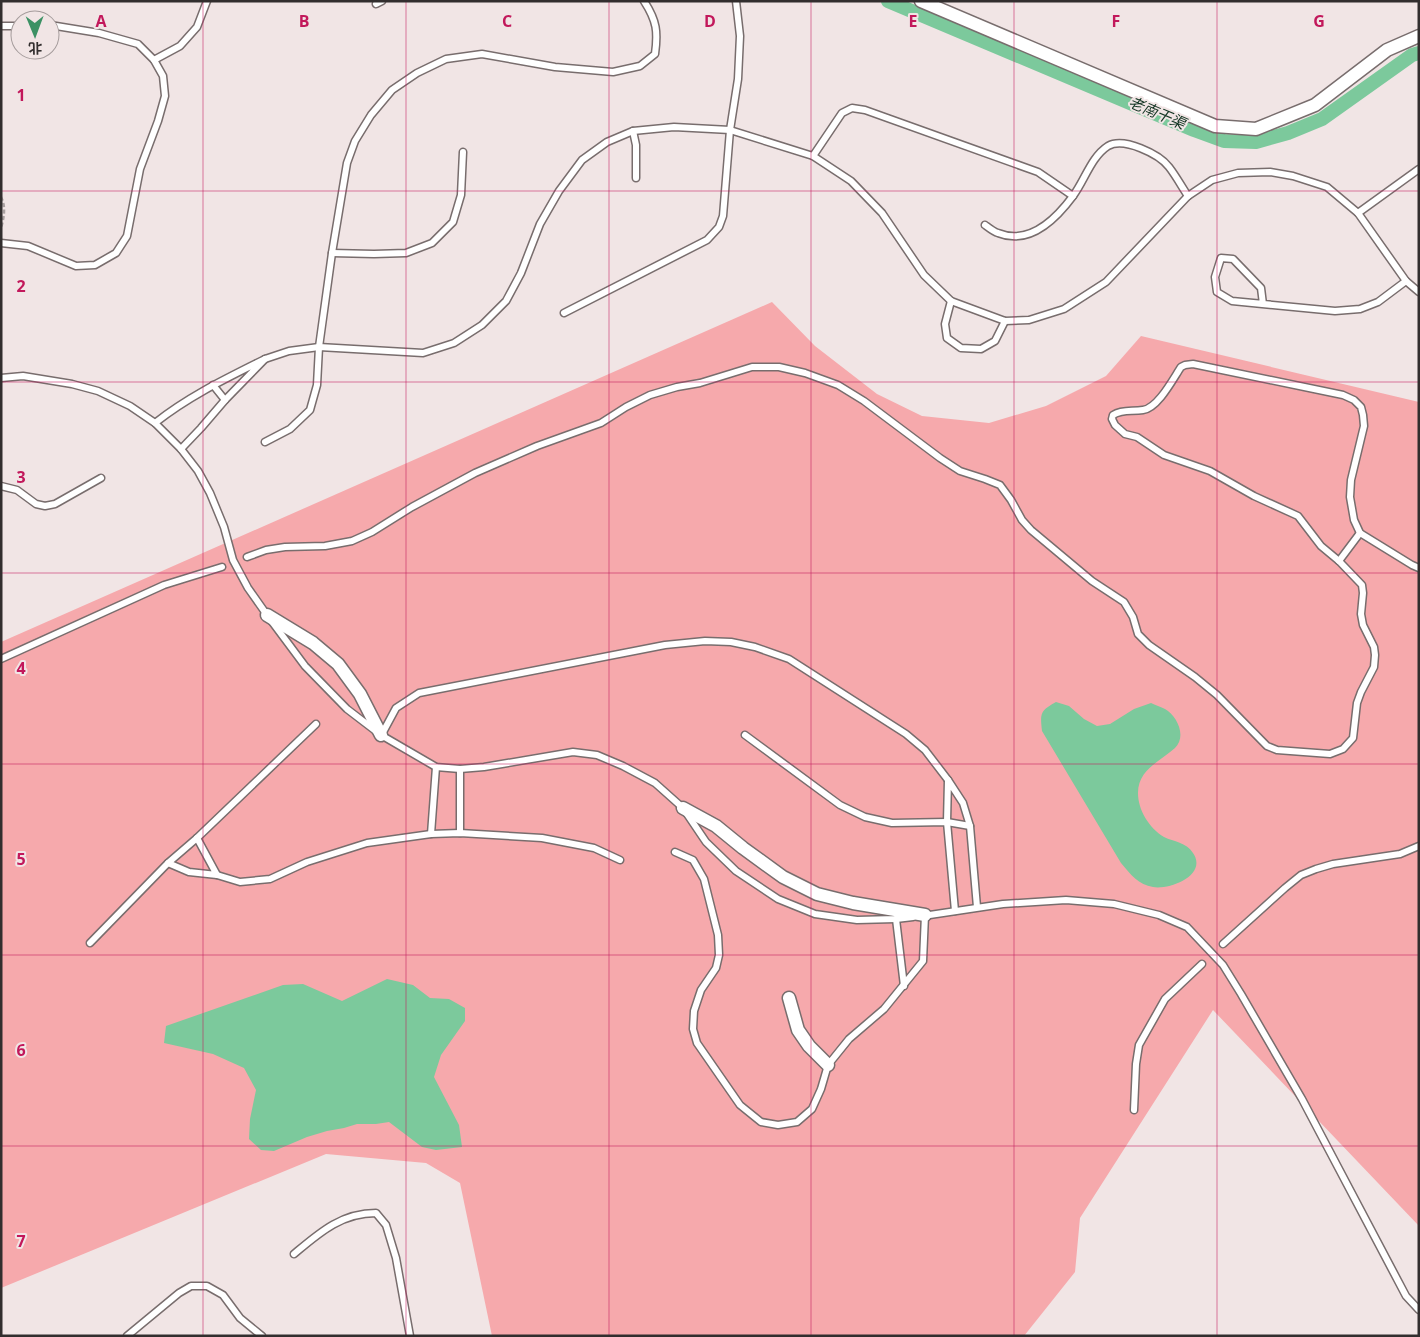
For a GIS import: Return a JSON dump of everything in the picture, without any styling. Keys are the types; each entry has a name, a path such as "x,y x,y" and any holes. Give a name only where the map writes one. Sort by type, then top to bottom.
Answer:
{"street":[{"path":"921,1 1215,126 1256,129 1315,106 1387,50 1419,36"},
{"path":"267,615 312,643 338,664 360,694 381,735"},
{"path":"683,808 716,826 783,877 817,894 853,903 925,915"},
{"path":"789,998 798,1030 809,1046 828,1065"}],"lane":[{"path":"154,60 180,46 197,27 207,1"},
{"path":"265,442 290,429 310,410 317,385 319,347 347,163 355,141 371,115 392,90 417,73 446,59 482,54 555,67 585,70 613,72 640,66 655,54 658,35 650,11 644,1"},
{"path":"564,313 707,240 719,227 723,216 730,130 738,79 740,36 736,1"},
{"path":"1,243 28,246 76,266 95,265 116,253 127,236 140,169 158,122 165,96 163,76 154,60 138,44 99,33 60,27"},
{"path":"813,156 842,113 852,108 865,110 1038,172 1073,196"},
{"path":"155,422 213,385 265,359 289,351 319,347 423,352 454,343 482,325 506,300 520,273 540,224 559,191 582,160 607,142 633,131 674,127 730,130 813,156 851,181 882,213 924,275 951,301 1005,321 1029,320 1064,309 1106,282 1188,196 1212,180 1238,174 1270,172 1293,176 1327,187 1358,213 1406,281 1419,292"},
{"path":"633,131 636,145 636,178"},
{"path":"986,225 998,233 1016,237 1033,234 1052,221 1073,196 1098,155 1110,145 1128,144 1149,152 1168,166 1188,196"},
{"path":"332,253 406,253 432,243 453,222 461,195 463,152"},
{"path":"1358,213 1419,169"},
{"path":"1263,304 1261,288 1256,282 1233,259 1221,258 1215,277 1217,292 1232,301 1335,311 1360,309 1378,302 1406,281"},
{"path":"951,301 945,324 947,338 961,348 981,349 995,340 1005,321"},
{"path":"181,449 265,359"},
{"path":"247,557 266,550 285,547 325,546 352,541 372,532 412,506 475,473 537,446 601,423 650,395 700,383 752,367 779,367 806,373 838,385 864,401 953,467 1000,486 1011,500 1022,520 1031,530 1092,581 1124,602 1133,617 1138,634 1149,645 1217,695 1268,746 1277,750 1330,754 1343,749 1353,738 1357,702 1374,667 1374,647 1363,625 1361,614 1362,585 1339,560 1321,546 1298,516 1254,496 1210,471 1164,455 1137,437 1125,434 1115,425 1112,419 1113,415 1119,411 1146,410 1156,403 1181,367 1193,364 1343,395 1354,400 1361,407 1364,426 1351,480 1350,497 1354,520 1360,533 1419,568"},
{"path":"1,378 23,376 72,384 98,391 130,406 155,422 181,449 198,471 210,493 224,528 232,560 248,588 305,666 348,709 381,735 436,767 460,769 484,767 573,752 597,755 655,783 683,808 706,842 736,871 778,899 815,914 857,920 896,919 1003,904 1066,900 1114,904 1159,915 1187,927 1222,965 1241,994 1302,1099 1406,1296 1419,1310"},
{"path":"213,385 225,400"},
{"path":"1,486 17,490 36,504 45,506 55,504 102,478"},
{"path":"1339,560 1360,533"},
{"path":"1,659 164,585 222,567"},
{"path":"381,735 396,708 419,693 665,645 705,641 731,642 755,647 788,659 906,734 925,750 963,803 970,826 977,907"},
{"path":"90,943 168,863 197,838 316,724"},
{"path":"745,735 840,805 865,817 892,823 947,822 970,826"},
{"path":"431,834 436,767"},
{"path":"460,769 460,833"},
{"path":"948,780 947,822 955,911"},
{"path":"168,863 189,872 217,875 240,882 270,879 307,862 367,843 431,834 460,833 542,838 594,848 620,860"},
{"path":"197,838 217,875"},
{"path":"1223,944 1301,875 1333,864 1400,854 1419,846"},
{"path":"675,852 693,860 704,878 718,935 719,955 716,968 701,990 694,1011 694,1029 697,1043 740,1105 761,1122 778,1125 797,1122 812,1109 821,1089 828,1065 849,1039 884,1009 923,961 925,915"},
{"path":"896,919 904,986"},
{"path":"1134,1110 1136,1064 1139,1045 1165,999 1202,964"},
{"path":"294,1254 329,1225 363,1213 376,1213 386,1225 396,1258 410,1336"},
{"path":"127,1336 179,1293 192,1286 207,1286 223,1295 240,1318 262,1336"}],"path":[{"path":"1,197 3,200 4,219 1,228"}],"shaded area":[{"path":"772,302 815,346 877,394 922,416 989,423 1046,406 1106,376 1141,336 1419,402 1419,1226 1213,1010 1080,1218 1075,1272 1024,1336 492,1336 460,1183 426,1163 326,1154 1,1288 1,642"},
{"path":"1056,702 1069,706 1084,719 1097,726 1110,724 1134,709 1151,703 1165,709 1177,721 1180,732 1179,743 1146,772 1139,785 1138,793 1142,812 1149,824 1164,837 1180,843 1193,853 1196,861 1195,868 1185,879 1169,886 1148,886 1135,878 1121,863 1042,731 1042,713"},
{"path":"387,979 413,985 430,998 449,999 465,1008 465,1021 441,1055 434,1077 459,1125 462,1147 436,1150 422,1147 389,1122 357,1124 307,1137 274,1151 261,1150 249,1139 250,1119 256,1090 244,1068 213,1054 164,1043 166,1026 283,985 303,984 342,1001"}],"waterway":[{"name":"老南干渠","path":"888,1 1224,141 1256,142 1288,133 1322,119 1412,55 1419,53"}]}
